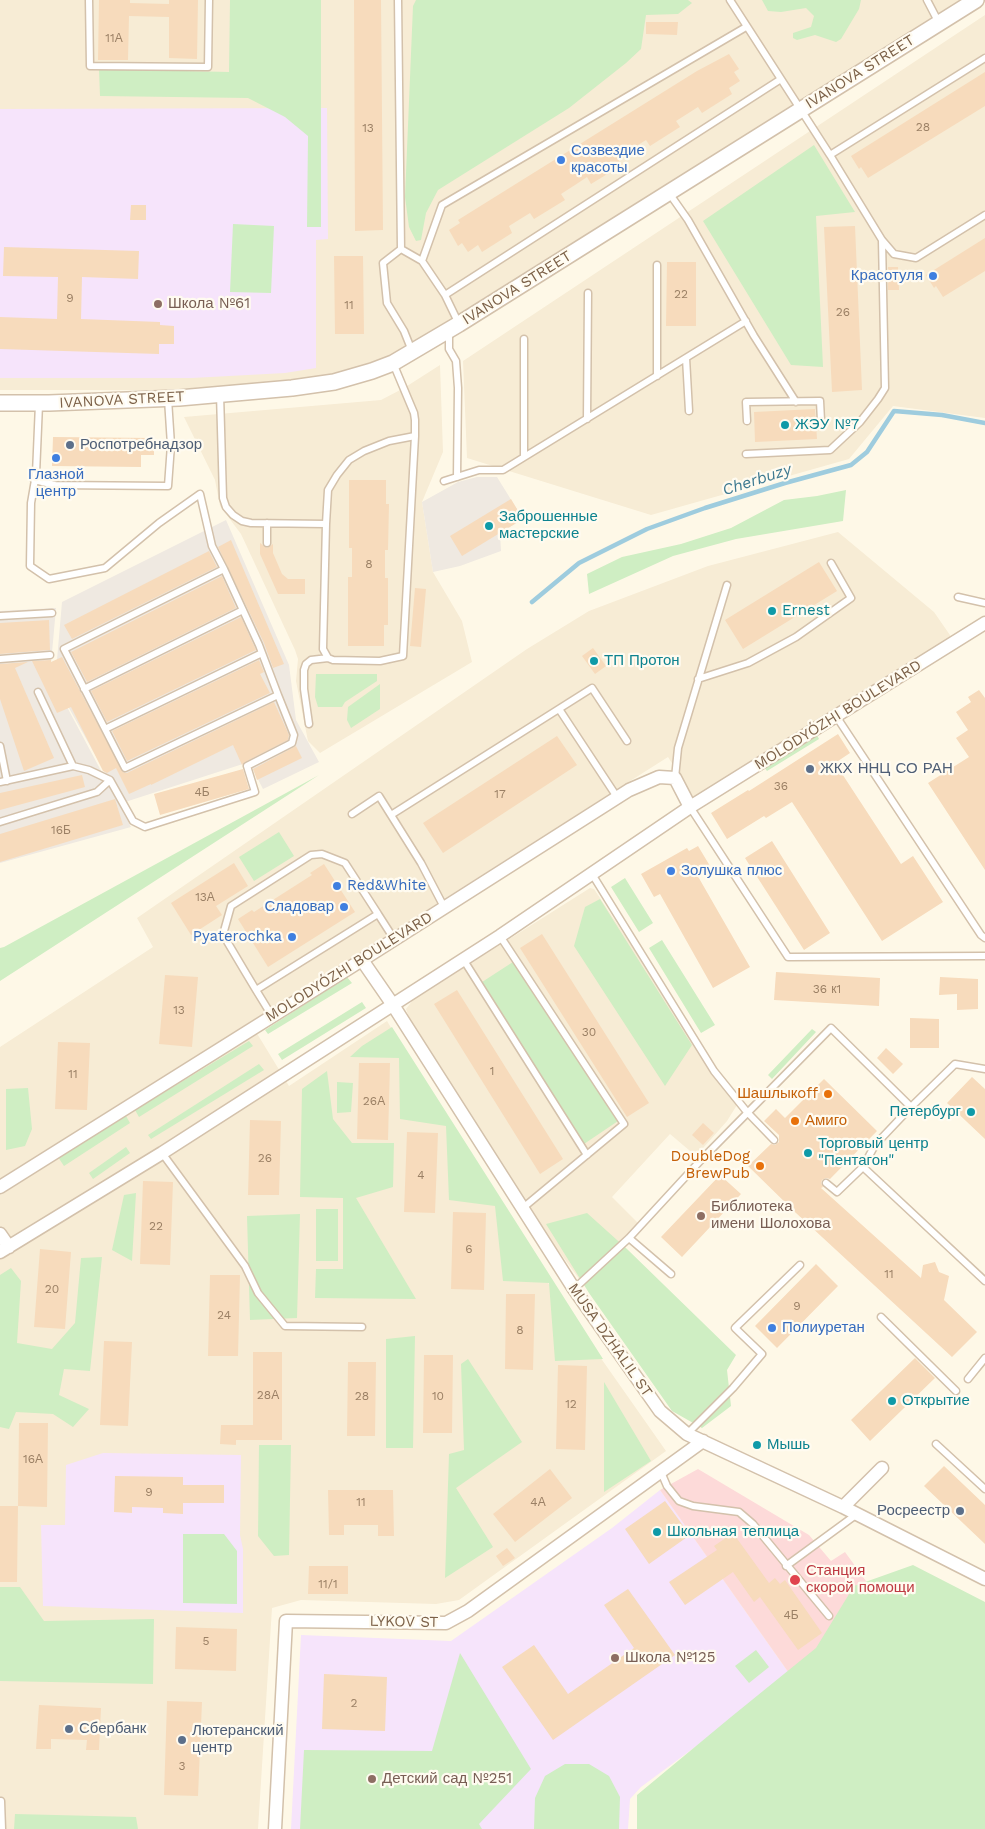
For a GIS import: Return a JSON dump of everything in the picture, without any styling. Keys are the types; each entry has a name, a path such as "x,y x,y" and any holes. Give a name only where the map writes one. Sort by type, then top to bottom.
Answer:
{"street":[{"name":"IVANOVA STREET","path":"0,403 168,398 292,388 334,382 393,363 454,327 976,0"},
{"name":"MOLODYÓZHI BOULEVARD","path":"4,1250 162,1153 500,936 690,807 985,623"},
{"name":"MOLODYÓZHI BOULEVARD","path":"0,1187 362,960 617,797 659,777 675,778"},
{"path":"675,778 690,807"},
{"name":"MUSA DZHALIL ST","path":"362,960 524,1207 574,1289 660,1411 687,1434 843,1507 985,1579"},
{"path":"0,1234 4,1250"},
{"name":"LYKOV ST","path":"275,1829 286,1621 446,1623 468,1611 703,1441"},
{"path":"843,1507 882,1468"}],"lane":[{"path":"89,0 90,66 198,67 208,67 209,0"},
{"path":"398,0 401,249"},
{"path":"730,0 830,155 882,240 894,254 916,258 985,215"},
{"path":"927,0 939,23"},
{"path":"422,261 442,205 746,27"},
{"path":"830,155 985,58"},
{"path":"445,296 781,79"},
{"path":"669,193 688,220 746,321 796,402"},
{"path":"746,454 830,450 860,422 878,400 885,388 882,240"},
{"path":"401,249 422,261 445,296 454,327 449,349 456,361 458,388 457,477"},
{"path":"401,249 383,263 387,303 404,331 412,351"},
{"path":"656,265 657,376"},
{"path":"587,419 588,293"},
{"path":"444,482 479,470 503,470 746,321"},
{"path":"524,339 524,457"},
{"path":"686,358 689,411"},
{"path":"309,724 304,688 304,670 306,664 311,660 328,658 333,660 380,661 403,656 415,436 414,414 393,363"},
{"path":"220,394 223,498 226,507 242,521 326,524"},
{"path":"34,480 54,485 168,486 171,445 168,398"},
{"path":"747,421 746,402 820,401 821,421"},
{"path":"0,746 3,781 73,766 89,770 110,780 133,820 145,827 255,792 247,766 292,743 294,735 262,653 212,546 200,494 159,523 105,568 49,579 30,566 31,503 40,403"},
{"path":"328,658 323,649 328,490 349,460 364,451 389,442 415,436"},
{"path":"266,543 267,523"},
{"path":"698,680 748,662 796,637 851,598 831,563"},
{"path":"224,569 64,649 125,768 278,695"},
{"path":"675,778 678,748 727,584"},
{"path":"958,597 985,603"},
{"path":"84,688 243,610"},
{"path":"0,616 52,614"},
{"path":"105,729 262,653"},
{"path":"0,659 50,655"},
{"path":"391,815 592,688 627,741"},
{"path":"38,692 73,766"},
{"path":"559,709 617,797"},
{"path":"836,716 981,935 985,938"},
{"path":"0,822 97,792 110,780"},
{"path":"352,814 379,796 421,863 444,907"},
{"path":"690,807 788,958 985,956"},
{"path":"272,1016 225,938 224,931 231,906 242,894 311,855 322,854 348,865 394,939"},
{"path":"592,874 714,1071 747,1112 774,1140"},
{"path":"256,990 378,914"},
{"path":"222,915 226,923"},
{"path":"500,936 624,1124 524,1207"},
{"path":"463,959 587,1156"},
{"path":"574,1289 629,1238 747,1112 831,1028 911,1107"},
{"path":"826,1183 837,1192 863,1167 875,1145 955,1064 985,1069"},
{"path":"162,1153 245,1266 258,1293 285,1326 362,1327"},
{"path":"863,1167 985,1280"},
{"path":"629,1238 671,1274"},
{"path":"687,1434 733,1388 762,1354 735,1328 800,1265"},
{"path":"881,1317 956,1391"},
{"path":"968,1379 985,1358"},
{"path":"936,1444 985,1489"},
{"path":"660,1472 667,1486 679,1501 692,1506 739,1512 752,1524 828,1616"},
{"path":"786,1566 857,1514"},
{"path":"1,1801 2,1829"}],"shaded area":[{"path":"0,0 970,0 376,365 295,381 162,390 0,390"},
{"path":"985,15 985,418 893,406 849,459 651,515 467,458 463,361"},
{"name":"Школа №61","path":"327,108 328,239 316,240 316,368 285,373 192,378 0,378 0,109"},
{"path":"440,365 443,452 422,502 433,572 462,621 472,662 320,753 308,741 296,681 298,659 295,650 241,534 220,506 215,480 184,417 381,400"},
{"path":"477,477 497,477 523,519 500,533 501,551 460,566 433,572 422,502 458,482"},
{"path":"226,520 289,665 296,720 319,762 263,789 249,762 122,803 55,683 62,602"},
{"path":"838,532 934,612 952,638 696,801 668,757 250,1022 289,1086 387,1021 525,1250 666,1451 459,1600 436,1604 301,1600 272,1608 258,1829 0,1829 0,1047 153,947 137,918 527,649 589,611 708,566"},
{"path":"56,608 50,675 131,827 0,863 0,611"},
{"path":"590,888 594,889 737,1105 727,1121 696,1156 670,1134 612,1197 641,1226 580,1280 518,1196 411,1023 406,1009 413,1000"},
{"path":"103,1453 241,1455 240,1535 243,1549 243,1613 43,1606 41,1525 65,1525 66,1465"},
{"name":"Станция скорой помощи","path":"698,1469 809,1535 831,1561 845,1552 879,1599 791,1676 660,1490"},
{"name":"Школа №125","path":"660,1490 791,1676 641,1787 630,1799 628,1829 291,1829 301,1635 451,1641 612,1528"}],"green space":[{"path":"230,0 321,0 321,227 307,227 308,136 285,117 248,98 100,96 99,69 229,72"},
{"path":"416,0 688,0 692,3 678,14 646,15 641,49 626,63 569,108 438,190 426,213 421,240 416,241 409,227 405,197 413,6"},
{"path":"762,0 861,0 859,9 841,39 836,42 815,35 797,40 793,38 793,33 811,27 814,16 806,8 781,12 768,11"},
{"path":"814,145 855,212 816,216 823,367 791,365 703,221"},
{"path":"233,224 274,226 271,293 230,292"},
{"path":"846,490 843,521 736,539 673,556 589,594 587,574 622,557 681,544 731,528 784,500"},
{"path":"316,674 377,674 377,681 345,702 342,707 318,707 315,697"},
{"path":"380,684 380,709 351,728 347,720 348,707"},
{"path":"817,735 819,739 767,771 764,767"},
{"path":"319,775 0,981 0,948"},
{"path":"279,832 294,856 254,881 239,857"},
{"path":"625,878 653,923 639,932 611,887"},
{"path":"600,899 692,1045 665,1086 574,946 585,907"},
{"path":"662,940 715,1025 701,1033 649,948"},
{"path":"516,960 621,1119 581,1146 479,984"},
{"path":"347,977 352,983 268,1034 265,1030"},
{"path":"362,1002 366,1008 282,1060 278,1054"},
{"path":"392,1027 603,1359 555,1361 549,1283 503,1281 495,1206 449,1200 446,1126 400,1119 399,1058 350,1057 362,1046"},
{"path":"812,1029 816,1032 772,1079 768,1075"},
{"path":"249,1041 253,1046 139,1117 135,1110"},
{"path":"259,1064 264,1070 151,1139 148,1135"},
{"path":"327,1071 333,1119 352,1143 394,1143 393,1187 356,1198 416,1299 315,1298 316,1269 343,1269 343,1198 300,1197 302,1089"},
{"path":"337,1082 353,1083 351,1112 337,1113"},
{"path":"28,1088 32,1129 25,1146 6,1150 6,1089"},
{"path":"126,1116 130,1123 64,1166 58,1157"},
{"path":"126,1147 130,1153 93,1179 89,1173"},
{"path":"136,1193 132,1261 112,1250 124,1195"},
{"path":"316,1209 338,1209 338,1261 316,1261"},
{"path":"587,1213 627,1249 736,1355 727,1370 731,1406 702,1428 672,1411 589,1293 546,1224"},
{"path":"300,1214 297,1318 250,1320 247,1216"},
{"path":"102,1257 90,1371 64,1369 59,1395 89,1409 73,1427 53,1414 16,1412 9,1429 0,1427 0,1275 11,1268 21,1281 17,1343 52,1349 75,1323 81,1258"},
{"path":"415,1336 413,1448 386,1448 386,1339"},
{"path":"468,1359 522,1442 456,1488 493,1547 445,1578 449,1454 464,1450 461,1364"},
{"path":"604,1382 651,1461 604,1492"},
{"path":"259,1445 291,1445 289,1555 274,1556 258,1536"},
{"path":"183,1534 224,1534 237,1551 237,1604 183,1603"},
{"path":"913,1565 985,1602 985,1829 637,1829 637,1795 816,1648 854,1586"},
{"path":"0,1587 20,1587 44,1621 154,1619 153,1684 0,1681"},
{"path":"756,1650 769,1667 749,1683 735,1666"},
{"path":"460,1653 531,1769 479,1824 482,1829 300,1829 304,1750 432,1751"},
{"path":"565,1764 589,1764 609,1776 620,1797 619,1829 534,1829 535,1798 545,1776"},
{"path":"15,1814 136,1817 138,1829 14,1829"}],"building":[{"path":"99,0 130,0 130,3 169,4 169,0 198,0 197,59 169,58 169,17 129,16 128,60 98,60"},
{"path":"354,0 381,0 383,230 355,231"},
{"path":"646,22 678,22 677,35 646,34"},
{"path":"729,54 739,69 734,72 740,81 729,88 732,94 702,113 698,107 676,121 680,127 650,146 646,140 617,158 622,165 591,184 587,177 561,194 565,200 534,219 530,213 509,226 512,233 482,252 478,245 468,252 462,243 458,246 449,230 460,223 458,220 697,71"},
{"path":"985,72 985,106 868,178 861,167 859,169 851,156"},
{"path":"131,205 146,205 146,220 130,220"},
{"path":"855,226 862,390 832,392 824,227"},
{"path":"985,238 985,271 943,297 936,286 934,288 926,275"},
{"path":"4,247 139,251 138,279 82,277 81,319 160,322 160,325 174,326 174,344 159,344 159,354 0,349 0,317 57,319 58,277 3,276"},
{"path":"334,256 363,256 364,334 335,334"},
{"path":"667,262 696,262 696,326 666,326"},
{"path":"888,267 898,267 899,290 888,290"},
{"name":"ЖЭУ №7","path":"815,409 817,439 755,442 754,412"},
{"path":"53,437 154,438 154,455 141,455 141,467 52,466"},
{"path":"349,480 386,480 386,504 389,504 388,550 385,550 385,578 388,578 388,625 384,625 384,646 348,646 348,577 352,577 352,548 349,548"},
{"name":"Заброшенные мастерские","path":"511,499 523,519 462,556 450,536"},
{"path":"231,540 284,664 273,668 264,643 218,547"},
{"path":"260,543 267,548 273,544 273,553 282,574 288,579 305,579 305,594 278,594 260,554"},
{"path":"209,551 217,567 72,639 64,625"},
{"name":"Ernest","path":"819,562 837,591 743,649 725,620"},
{"path":"222,576 236,608 87,682 71,652"},
{"path":"415,588 426,589 421,647 410,646"},
{"path":"241,617 256,650 107,722 91,691"},
{"path":"49,620 50,650 0,654 0,623"},
{"name":"ТП Протон","path":"593,648 606,666 595,674 582,656"},
{"path":"62,657 123,772 127,773 274,702 289,735 288,740 242,765 233,745 129,794 116,768 107,773 103,771 71,707 57,713 32,661 51,660 51,662"},
{"path":"259,660 264,672 260,674 270,693 127,761 112,731"},
{"path":"28,662 15,668 54,758 24,771 0,699 0,664"},
{"path":"979,690 985,698 985,870 928,783 969,757 956,738 968,730 956,712 971,702 968,697"},
{"path":"838,734 850,753 835,763 901,864 913,856 943,902 882,941 792,802 766,818 764,816 727,839 711,813"},
{"path":"557,736 577,765 443,853 423,823"},
{"path":"296,746 302,758 257,780 253,769"},
{"path":"243,769 249,789 160,815 154,794"},
{"path":"82,775 85,787 0,810 0,793"},
{"path":"115,799 123,825 0,862 0,834"},
{"path":"772,841 830,933 804,950 745,858"},
{"path":"698,846 710,866 696,873 750,967 713,988 660,894 654,897 641,874 687,848 689,851"},
{"path":"234,863 248,886 216,906 222,915 191,935 171,903"},
{"path":"324,864 355,912 268,967 238,919 252,910 254,912 312,875 310,873"},
{"path":"542,934 649,1103 627,1117 520,948"},
{"path":"776,972 880,978 879,1006 774,1000"},
{"path":"165,975 198,977 192,1047 159,1044"},
{"path":"940,977 978,979 978,1009 957,1010 957,994 939,995"},
{"path":"457,990 563,1159 540,1174 434,1004"},
{"path":"910,1018 939,1019 939,1048 910,1048"},
{"path":"58,1042 90,1043 87,1110 55,1109"},
{"path":"886,1048 903,1064 893,1074 877,1058"},
{"path":"359,1063 390,1063 388,1140 357,1139"},
{"name":"Петербург","path":"972,1077 985,1089 985,1139 947,1103"},
{"path":"824,1079 877,1131 830,1179 822,1180 823,1187 821,1188 921,1278 923,1265 935,1262 939,1272 949,1276 944,1300 977,1332 952,1357 796,1213 748,1166 771,1144 775,1145 779,1142 779,1135 764,1121 776,1109 785,1118"},
{"path":"250,1120 281,1121 279,1195 248,1195"},
{"path":"703,1123 714,1133 703,1145 692,1135"},
{"path":"407,1132 438,1133 435,1213 404,1212"},
{"name":"Библиотека имени Шолохова","path":"720,1175 741,1194 682,1257 661,1237"},
{"path":"143,1181 173,1182 170,1265 140,1264"},
{"path":"453,1212 486,1213 484,1290 451,1289"},
{"path":"40,1249 71,1252 65,1329 34,1327"},
{"path":"816,1264 838,1286 777,1348 755,1326"},
{"path":"210,1275 240,1275 238,1356 208,1356"},
{"path":"506,1294 535,1294 533,1370 505,1369"},
{"path":"104,1341 132,1342 128,1426 100,1425"},
{"path":"253,1352 282,1352 282,1440 236,1440 236,1445 220,1444 221,1425 253,1425"},
{"path":"424,1355 453,1355 452,1433 423,1433"},
{"name":"Открытие","path":"915,1358 935,1378 870,1441 851,1420"},
{"path":"348,1362 376,1362 375,1436 347,1436"},
{"path":"558,1365 587,1366 585,1450 556,1449"},
{"path":"19,1423 48,1423 47,1507 18,1506"},
{"path":"944,1466 985,1505 985,1544 924,1486"},
{"path":"550,1469 572,1498 515,1542 493,1514"},
{"path":"115,1476 183,1477 183,1485 224,1485 224,1503 183,1503 183,1514 163,1513 163,1508 132,1507 132,1513 114,1512"},
{"path":"328,1490 393,1490 394,1536 378,1536 378,1525 344,1525 344,1535 329,1535"},
{"name":"Школьная теплица","path":"665,1501 690,1535 649,1564 625,1529"},
{"path":"0,1506 18,1506 17,1582 0,1582"},
{"path":"733,1533 769,1583 775,1578 780,1584 785,1580 822,1633 798,1650 760,1597 754,1602 733,1572 685,1605 669,1582 717,1550 714,1546"},
{"path":"507,1548 515,1558 503,1566 496,1556"},
{"path":"309,1566 348,1566 348,1594 308,1594"},
{"path":"628,1589 675,1655 553,1740 502,1667 534,1645 568,1694 634,1648 604,1605"},
{"path":"176,1627 237,1629 236,1671 175,1669"},
{"path":"324,1674 387,1677 385,1731 322,1729"},
{"path":"167,1701 202,1702 198,1796 164,1795"},
{"name":"Сбербанк","path":"39,1705 101,1708 99,1750 86,1750 87,1740 51,1739 51,1749 36,1749"}],"waterway":[{"name":"Cherbuzy","path":"532,602 579,563 647,529 705,508 851,465 867,452 894,411 942,415 985,423"}],"place":[{"name":"Созвездие красоты","path":"561,160"},
{"name":"Красотуля","path":"933,276"},
{"name":"Школа №61","path":"158,304"},
{"name":"ЖЭУ №7","path":"785,425"},
{"name":"Роспотребнадзор","path":"70,445"},
{"name":"Глазной центр","path":"56,458"},
{"name":"Заброшенные мастерские","path":"489,526"},
{"name":"Ernest","path":"772,611"},
{"name":"ТП Протон","path":"594,661"},
{"name":"ЖКХ ННЦ СО РАН","path":"810,769"},
{"name":"Золушка плюс","path":"671,871"},
{"name":"Red&White","path":"337,886"},
{"name":"Сладовар","path":"344,907"},
{"name":"Pyaterochka","path":"292,937"},
{"name":"Шашлыкoff","path":"828,1094"},
{"name":"Петербург","path":"971,1112"},
{"name":"Амиго","path":"795,1121"},
{"name":"Торговый центр \"Пентагон\"","path":"808,1153"},
{"name":"DoubleDog BrewPub","path":"760,1166"},
{"name":"Библиотека имени Шолохова","path":"701,1216"},
{"name":"Полиуретан","path":"772,1328"},
{"name":"Открытие","path":"892,1401"},
{"name":"Мышь","path":"757,1445"},
{"name":"Росреестр","path":"960,1511"},
{"name":"Школьная теплица","path":"657,1532"},
{"name":"Станция скорой помощи","path":"795,1580"},
{"name":"Школа №125","path":"615,1658"},
{"name":"Сбербанк","path":"69,1729"},
{"name":"Лютеранский центр","path":"182,1740"},
{"name":"Детский сад №251","path":"372,1779"}]}
